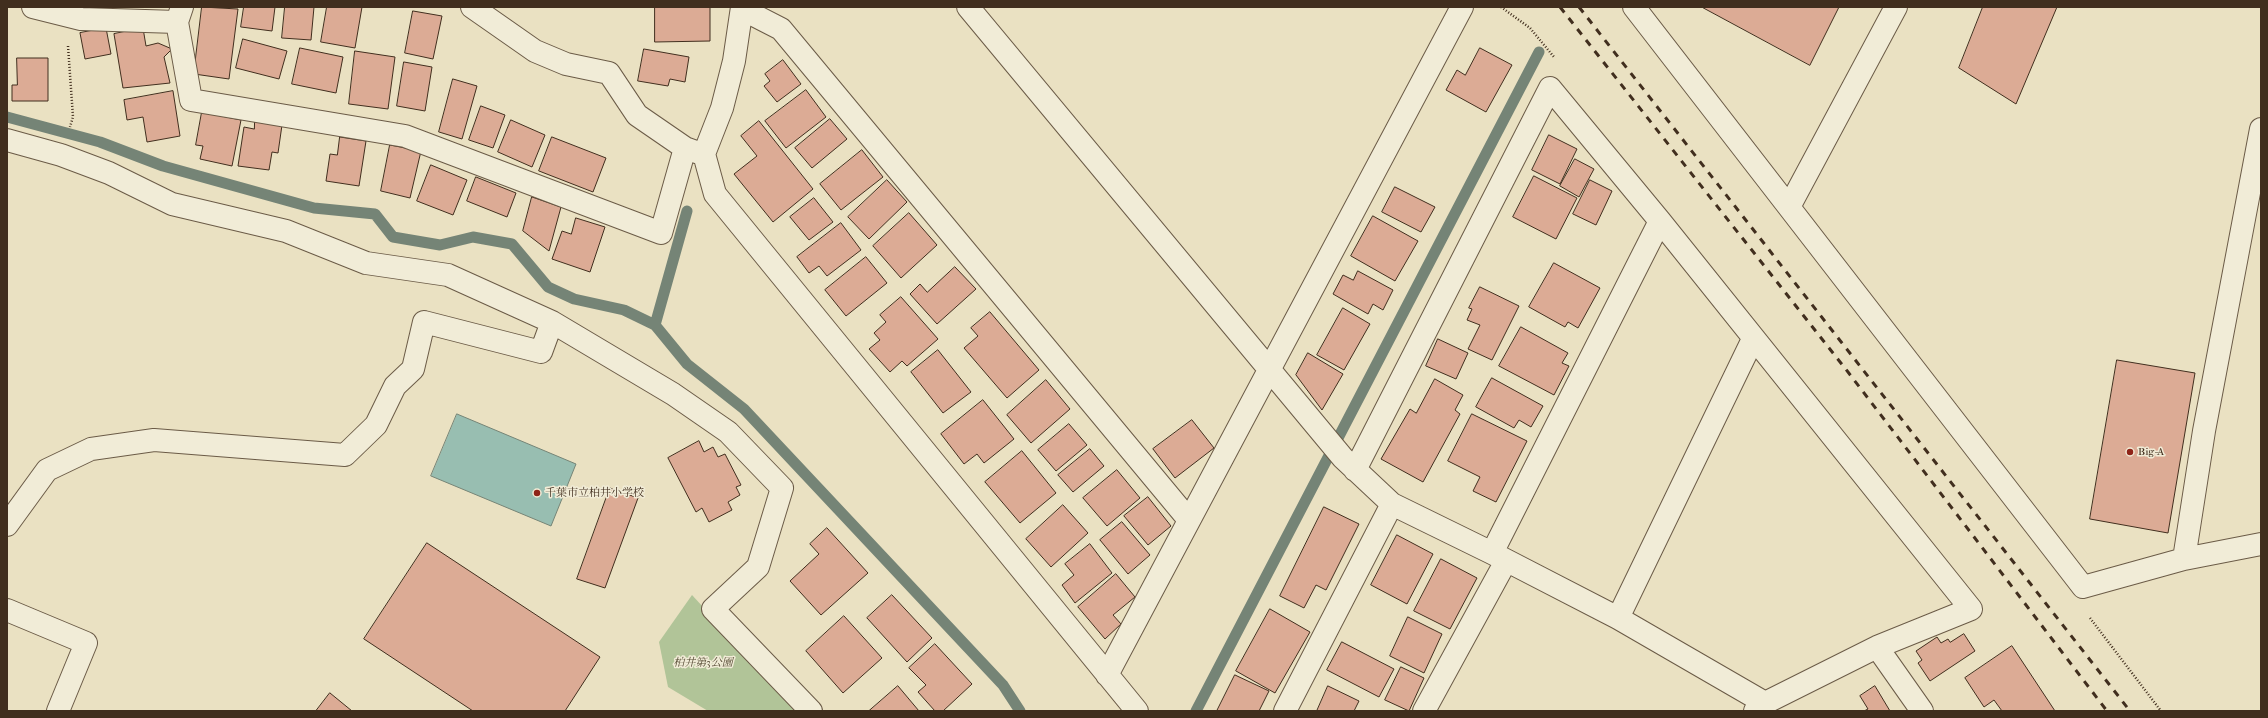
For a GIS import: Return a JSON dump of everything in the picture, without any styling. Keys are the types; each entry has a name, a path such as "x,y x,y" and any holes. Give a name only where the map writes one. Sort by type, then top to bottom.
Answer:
{"street":[{"path":"33,7 81,19 180,14 191,100 406,136 660,233 694,151 722,108 734,61 742,8 781,29 1189,520"},
{"path":"472,7 535,51 566,64 608,73 637,115 694,151 715,194 1137,711"},
{"path":"968,7 1319,429 1349,464 1392,504 1618,618 1760,707 1877,647 1971,609 1660,221 1550,88 1349,464"},
{"path":"1107,675 1462,7"},
{"path":"1634,7 2082,587 2184,559 2261,544"},
{"path":"1789,207 1896,7"},
{"path":"2184,559 2204,430 2261,130"},
{"path":"7,140 61,155 109,172 172,204 286,231 366,263 448,275 552,322 673,394 728,432 782,488 758,567 713,608 812,711"},
{"path":"1424,711 1660,221"},
{"path":"7,525 47,470 91,449 154,440 345,454 376,425 395,386 413,369 424,322 541,352 552,322"},
{"path":"1618,618 1753,338"},
{"path":"1285,711 1392,504"},
{"path":"7,610 86,643 58,711"},
{"path":"1877,647 1922,711"}],"path":[{"path":"1501,7 1530,28 1556,61"},
{"path":"66,16 73,117"},
{"path":"2090,618 2161,711"}],"green space":[{"name":"柏井第3公園","path":"692,595 799,711 708,711 668,687 659,642"}],"water":[{"path":"457,414 576,464 551,526 431,476"}],"building":[{"path":"202,7 238,9 229,79 194,74"},
{"path":"244,7 275,7 272,31 241,27"},
{"path":"285,7 314,7 311,40 282,38"},
{"path":"327,7 362,7 355,48 321,42"},
{"path":"655,7 710,7 710,41 655,42"},
{"path":"1702,7 1839,7 1810,65"},
{"path":"1983,7 2057,7 2016,104 1959,68"},
{"path":"413,11 442,16 433,59 405,53"},
{"path":"106,28 111,54 85,59 80,33"},
{"path":"143,28 146,46 158,43 172,49 164,57 170,83 123,88 114,34"},
{"path":"243,39 287,51 279,79 236,68"},
{"path":"300,48 343,57 336,93 292,84"},
{"path":"1480,48 1512,65 1486,112 1446,90 1457,70 1465,75"},
{"path":"644,49 689,57 685,82 670,79 668,86 638,81"},
{"path":"355,51 395,57 388,109 349,104"},
{"path":"17,58 48,58 48,101 12,101 12,85 17,85"},
{"path":"783,60 801,84 777,102 764,86 770,81 765,74"},
{"path":"404,62 432,67 425,111 397,106"},
{"path":"453,79 477,86 462,139 439,132"},
{"path":"806,90 826,117 786,148 765,121"},
{"path":"173,91 180,136 147,142 143,117 127,120 124,100"},
{"path":"481,106 505,115 493,148 469,140"},
{"path":"202,112 241,120 232,166 200,159 203,146 196,145"},
{"path":"830,119 847,139 812,168 795,148"},
{"path":"255,120 282,125 278,153 272,152 269,170 238,166 244,127 254,129"},
{"path":"511,120 545,135 532,167 498,152"},
{"path":"759,121 813,189 773,222 734,174 757,156 741,136"},
{"path":"1549,135 1577,149 1560,184 1532,170"},
{"path":"340,137 366,141 359,186 326,181 330,154 337,155"},
{"path":"552,137 606,158 593,192 539,171"},
{"path":"390,145 421,151 410,198 381,191"},
{"path":"862,150 883,177 841,210 820,184"},
{"path":"1575,159 1594,169 1579,197 1560,186"},
{"path":"431,165 467,180 453,215 417,201"},
{"path":"1534,176 1577,198 1556,239 1513,217"},
{"path":"476,177 516,193 507,217 467,201"},
{"path":"887,180 907,202 869,239 848,217"},
{"path":"1590,180 1612,191 1596,225 1573,214"},
{"path":"1395,187 1435,207 1421,232 1382,212"},
{"path":"532,197 561,207 549,251 523,231"},
{"path":"814,198 833,222 809,240 790,217"},
{"path":"909,213 937,245 901,278 873,246"},
{"path":"1373,216 1418,241 1395,281 1351,256"},
{"path":"576,218 605,227 590,272 552,259 562,231 571,234"},
{"path":"841,223 861,250 827,276 819,266 809,273 797,257"},
{"path":"866,257 887,283 846,316 825,290"},
{"path":"1554,263 1600,288 1578,328 1568,322 1565,327 1529,307"},
{"path":"955,267 976,289 937,324 910,294 920,284 927,292"},
{"path":"1358,271 1393,290 1383,310 1373,304 1368,314 1333,294 1343,275 1353,280"},
{"path":"1480,287 1519,306 1492,360 1468,349 1480,325 1467,320 1472,309 1469,308"},
{"path":"901,297 938,339 907,366 902,361 890,372 869,349 880,340 874,333 886,322 880,315"},
{"path":"1343,308 1370,324 1344,370 1317,355"},
{"path":"990,312 1039,370 1007,398 964,348 978,336 971,328"},
{"path":"1521,327 1568,353 1562,363 1569,366 1554,395 1499,366"},
{"path":"1438,339 1468,353 1456,379 1426,366"},
{"path":"938,350 971,392 943,413 911,372"},
{"path":"1308,353 1343,374 1322,410 1296,375"},
{"path":"2117,360 2195,373 2168,533 2090,519"},
{"path":"1492,378 1543,406 1531,427 1519,420 1514,428 1476,407"},
{"path":"1435,379 1463,395 1455,410 1460,414 1423,482 1381,459 1410,409 1416,413"},
{"path":"1046,380 1070,409 1031,443 1007,415"},
{"path":"983,400 1014,439 984,463 977,454 964,464 941,434"},
{"path":"1472,414 1527,441 1496,502 1473,491 1480,477 1448,461"},
{"path":"1192,420 1214,448 1175,478 1153,449"},
{"path":"1069,424 1087,445 1056,471 1038,450"},
{"path":"699,441 704,452 713,447 718,457 725,454 741,485 736,487 740,495 728,502 732,510 709,522 702,508 696,512 668,458"},
{"path":"1090,449 1104,466 1073,492 1058,475"},
{"path":"1022,451 1056,493 1020,523 985,482"},
{"path":"1117,470 1140,498 1107,526 1083,498"},
{"path":"610,488 638,498 605,588 577,579"},
{"path":"1148,497 1171,526 1148,545 1124,516"},
{"path":"1063,505 1088,533 1051,567 1026,539"},
{"path":"1324,507 1359,524 1326,590 1316,585 1304,608 1280,596"},
{"path":"1122,522 1150,555 1128,574 1100,540"},
{"path":"827,528 868,573 821,615 790,581 819,554 810,544"},
{"path":"1397,535 1433,554 1407,604 1371,585"},
{"path":"427,543 600,657 565,711 473,711 364,639"},
{"path":"1090,544 1112,573 1075,603 1062,585 1074,575 1065,564"},
{"path":"1441,559 1477,578 1450,629 1414,611"},
{"path":"1116,574 1135,597 1113,615 1121,624 1105,639 1078,607"},
{"path":"892,595 932,638 907,662 867,618"},
{"path":"1270,609 1310,632 1275,693 1236,671"},
{"path":"844,616 882,658 843,693 806,651"},
{"path":"1408,617 1442,634 1424,673 1390,656"},
{"path":"1964,634 1975,651 1930,681 1918,663 1922,660 1916,651 1937,637 1941,643 1948,639 1950,642"},
{"path":"1342,642 1394,669 1379,697 1327,670"},
{"path":"935,644 972,684 943,711 935,711 918,692 926,685 909,668"},
{"path":"2012,646 2055,711 2002,711 1994,700 1984,707 1965,678"},
{"path":"1401,667 1424,678 1409,711 1385,700"},
{"path":"1235,675 1269,691 1259,711 1217,711"},
{"path":"898,686 919,711 869,711"},
{"path":"1328,686 1359,701 1354,711 1317,711"},
{"path":"1875,686 1890,711 1864,711 1868,709 1860,696"},
{"path":"330,693 352,711 316,711"}],"waterway":[{"path":"1196,711 1539,52"},
{"path":"7,117 100,142 163,166 314,208 375,214 393,237 440,245 473,237 512,244 548,287 574,299 624,310 655,325 687,364 744,409 1003,685 1020,711"},
{"path":"655,325 687,211"}],"railway":[{"path":"1560,7 1848,372 2107,711"},
{"path":"1579,7 2130,711"}],"place":[{"name":"Big-A","path":"2130,452"},
{"name":"千葉市立柏井小学校","path":"537,493"}]}
